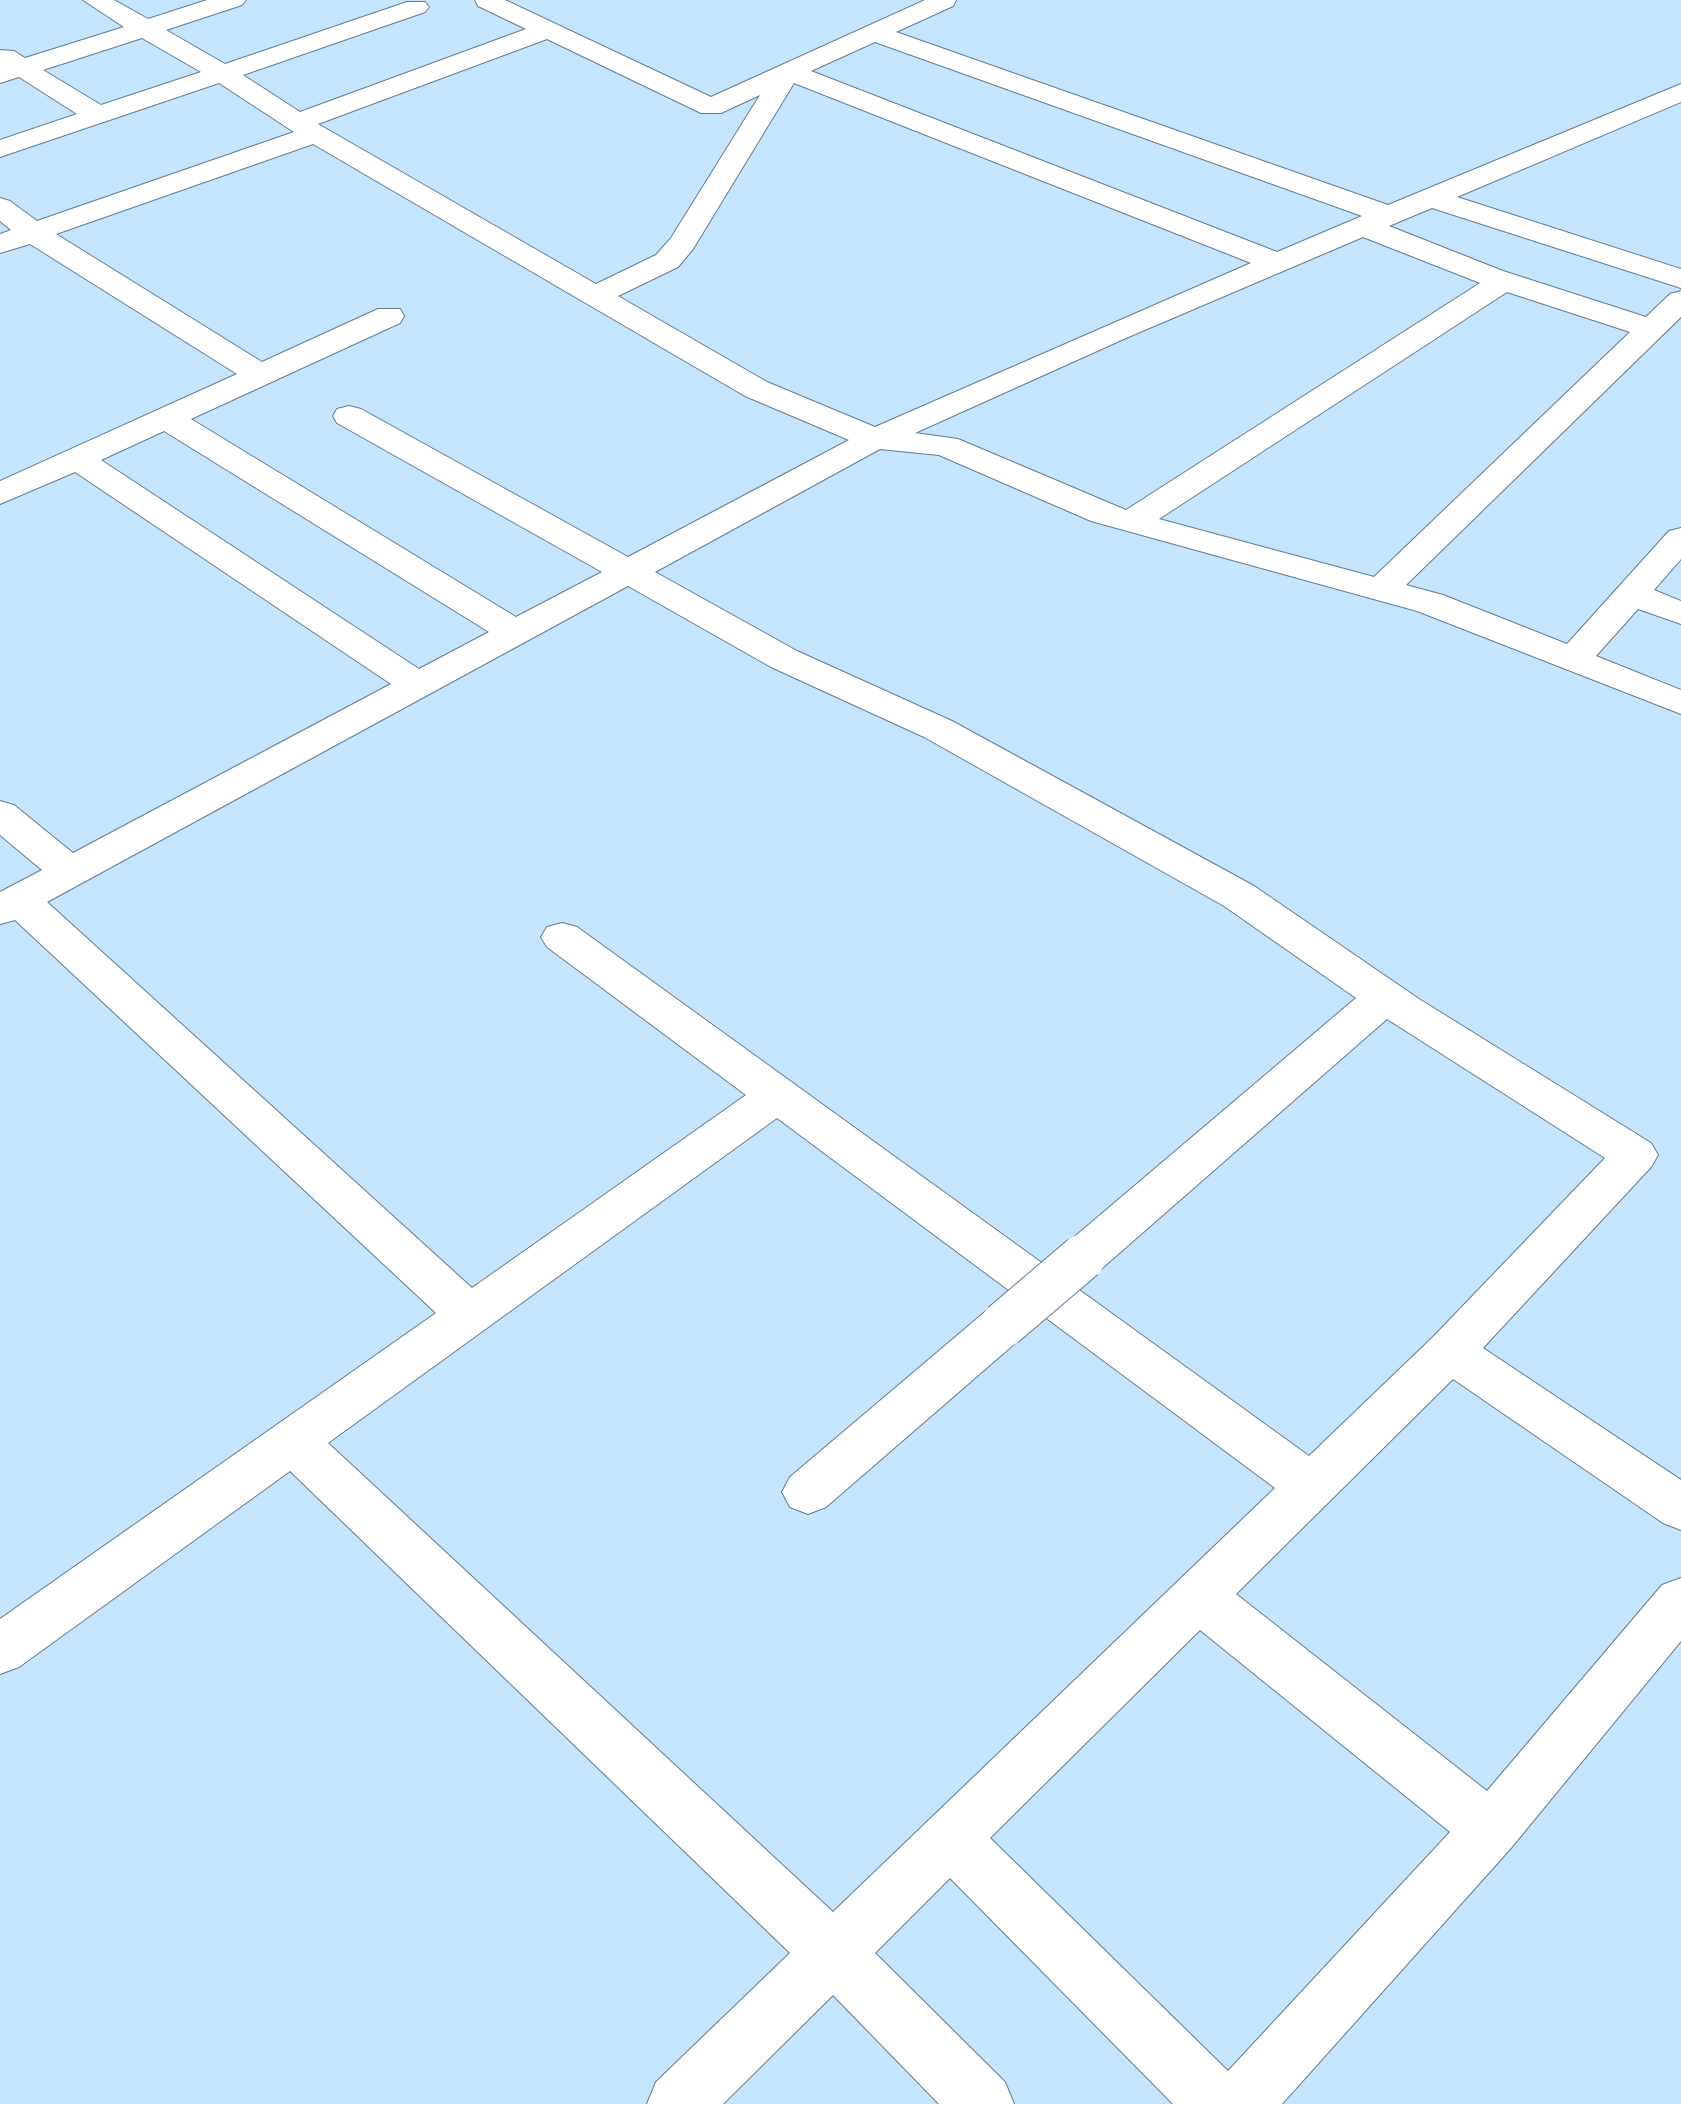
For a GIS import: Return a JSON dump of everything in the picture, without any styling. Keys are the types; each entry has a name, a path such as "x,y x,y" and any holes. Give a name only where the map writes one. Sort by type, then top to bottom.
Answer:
{"street":[{"path":"96,0 222,73 306,128 756,389 875,439 946,446 1103,514 1430,603 1681,703"},
{"path":"8,66 233,0"},
{"path":"595,296 667,261 683,243 786,71 886,0"},
{"path":"487,1 711,107 944,1"},
{"path":"5,143 99,116 416,7"},
{"path":"0,244 306,128 547,30"},
{"path":"874,33 1377,222 1503,281 1681,346"},
{"path":"8,66 99,116"},
{"path":"786,71 1279,263"},
{"path":"469,1314 9,905 875,439 1115,331 1681,92"},
{"path":"1431,198 1681,279"},
{"path":"0,207 33,233 261,375"},
{"path":"1131,522 1503,281"},
{"path":"1381,590 1681,300"},
{"path":"0,494 389,316"},
{"path":"349,416 784,659 938,729 1239,896 1385,997 1635,1155 1450,1351 678,2104"},
{"path":"166,418 516,633"},
{"path":"77,459 419,686"},
{"path":"1573,660 1681,538"},
{"path":"1631,594 1681,613"},
{"path":"0,814 71,873"},
{"path":"562,937 1311,1486"},
{"path":"808,1492 1385,997"},
{"path":"0,1650 778,1095"},
{"path":"1450,1351 1681,1508"},
{"path":"292,1441 833,1953 983,2104"},
{"path":"1198,1596 1491,1829"},
{"path":"1240,2104 1491,1829 1681,1601"},
{"path":"950,1838 1217,2104"}]}
